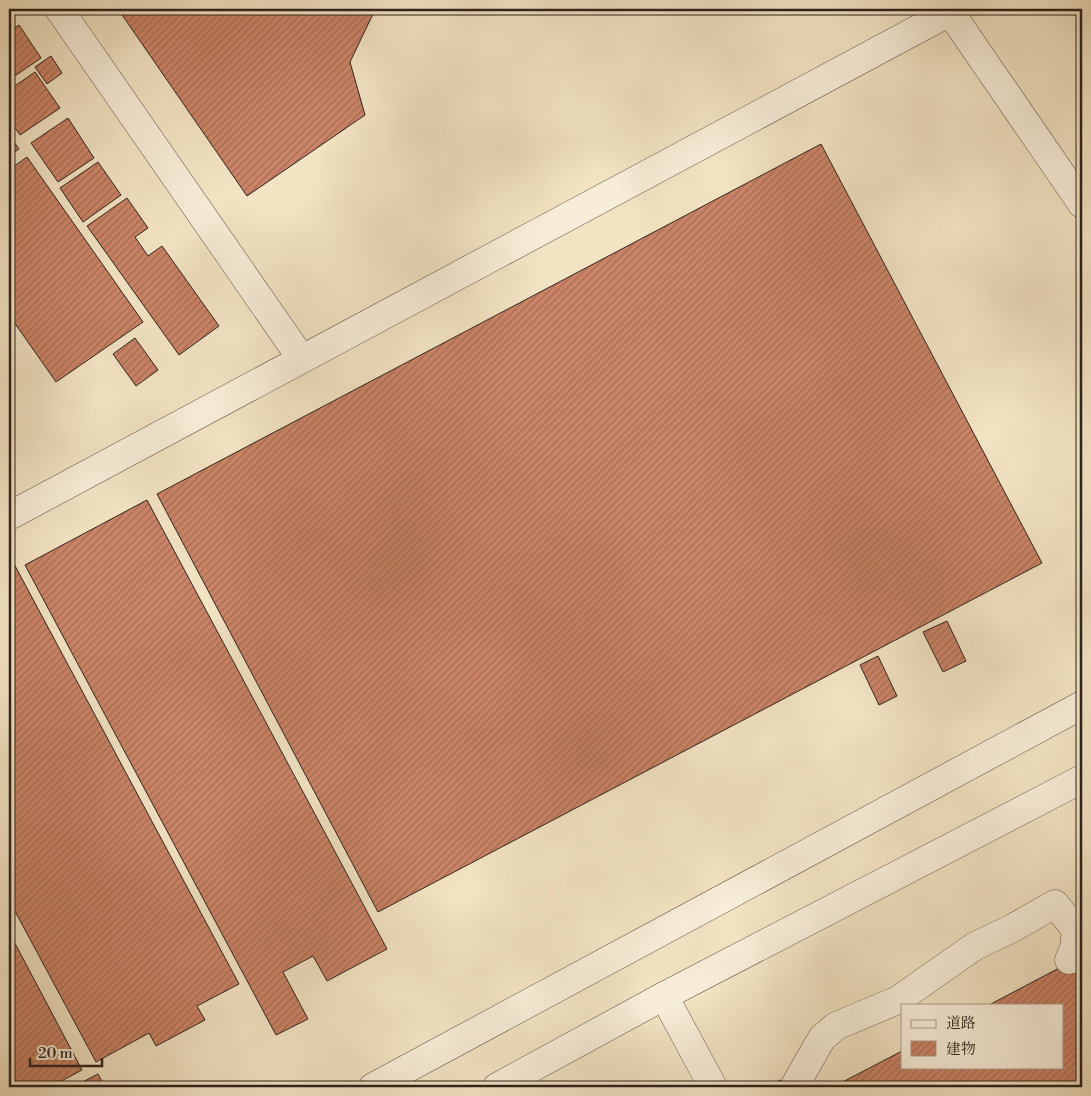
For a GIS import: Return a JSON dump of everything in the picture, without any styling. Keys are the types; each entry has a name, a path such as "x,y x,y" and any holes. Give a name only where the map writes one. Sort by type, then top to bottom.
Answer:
{"street":[{"path":"59,9 301,358"},
{"path":"9,516 949,10 1082,204"},
{"path":"373,1087 1082,705"},
{"path":"497,1087 664,996 1082,780"},
{"path":"794,1087 822,1038 836,1026 898,1000 975,946 1019,925 1055,904 1076,930 1074,948 1069,960"},
{"path":"664,996 713,1087"}],"building":[{"path":"118,9 381,9 373,14 350,62 365,115 247,196"},
{"path":"19,25 41,58 9,80 9,32"},
{"path":"51,56 62,73 47,84 35,67"},
{"path":"35,72 60,108 20,135 9,119 9,90"},
{"path":"68,118 94,158 58,182 31,143"},
{"path":"9,135 19,149 9,156"},
{"path":"821,144 1042,563 378,912 157,494"},
{"path":"27,157 143,322 56,382 9,315 9,170"},
{"path":"98,162 121,195 83,222 60,188"},
{"path":"127,198 148,228 135,237 148,256 162,246 219,326 179,355 87,226"},
{"path":"135,338 158,370 136,386 113,354"},
{"path":"147,500 387,949 327,981 313,956 283,972 308,1019 276,1035 25,565"},
{"path":"13,562 239,984 197,1006 205,1020 156,1046 149,1033 96,1062 9,900 9,564"},
{"path":"947,621 966,661 943,672 923,632"},
{"path":"878,656 897,696 879,705 860,665"},
{"path":"9,932 82,1070 50,1087 9,1087"},
{"path":"1082,956 1082,1087 833,1087 901,1052 901,1068 1064,1068 1064,1004 991,1004"},
{"path":"98,1074 105,1087 73,1087"},
{"path":"780,1080 784,1087 767,1087"}]}
